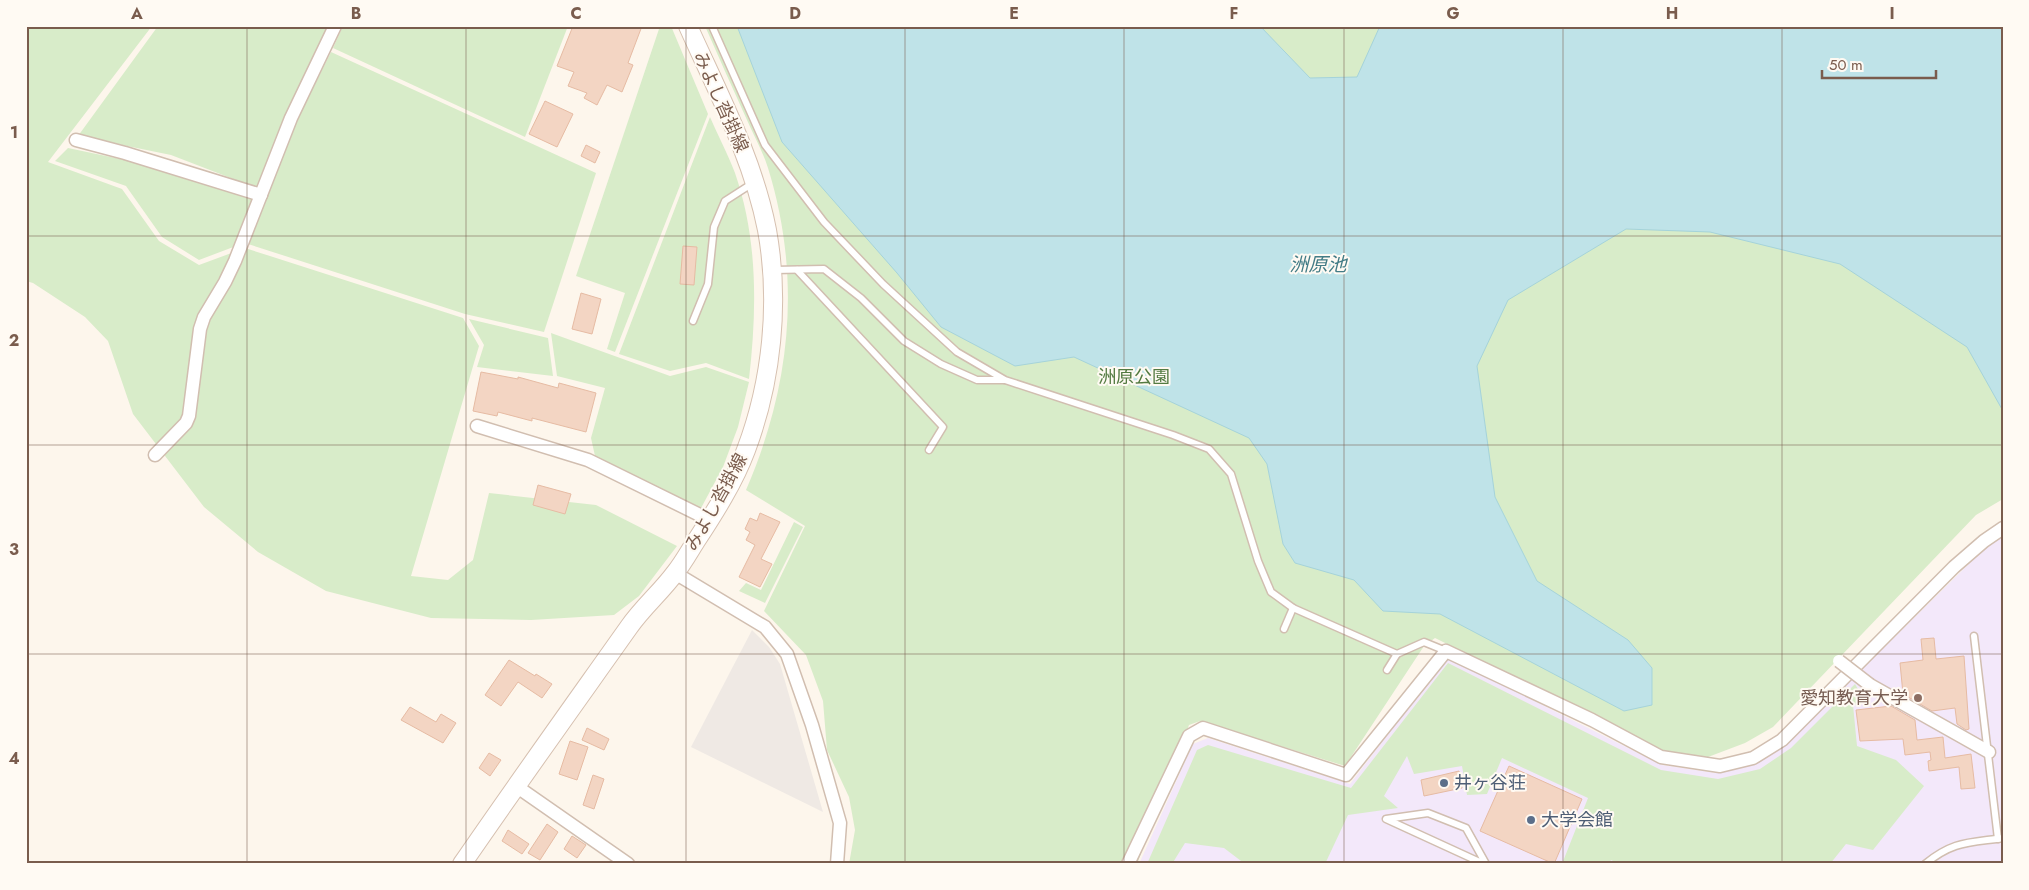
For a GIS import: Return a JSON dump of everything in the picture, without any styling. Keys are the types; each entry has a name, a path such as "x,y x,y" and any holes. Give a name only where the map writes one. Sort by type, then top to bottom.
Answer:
{"main road":[{"name":"みよし沓掛線","path":"462,864 637,616 676,573 732,481 746,450 758,414 766,378 771,338 772,270 767,230 755,182 737,133 688,26"}],"street":[{"path":"155,455 186,423 189,416 196,353 204,317 225,282 291,118 335,26"},
{"path":"76,140 153,161 261,195"},
{"path":"477,426 588,460 710,520"},
{"path":"1128,864 1189,736 1203,728 1346,775 1446,651 1592,720 1661,758 1720,766 1753,758 1782,740 1954,567 1984,541 2003,528"},
{"path":"676,573 765,627 787,654 812,725 840,823 838,864"},
{"path":"1839,661 1870,685 1988,752"},
{"path":"516,786 628,864"}],"lane":[{"path":"712,26 765,145 824,222 883,284 957,352 1005,380 1173,435 1209,449 1232,474 1258,561 1271,592 1292,608 1397,654"},
{"path":"693,321 708,284 714,227 725,201 755,182"},
{"path":"772,270 824,269 861,298 904,341 941,364 977,380 1005,380"},
{"path":"797,270 943,427 929,450"},
{"path":"1284,629 1292,608"},
{"path":"1925,864 1939,853 1954,845 2000,838 1974,636"},
{"path":"1386,670 1397,654 1424,642 1446,651"},
{"path":"1428,813 1466,828 1485,864 1386,819 1428,813"}],"shaded area":[{"name":"愛知教育大学","path":"2003,535 2003,864 1139,864 1193,744 1208,738 1350,784 1447,657 1662,765 1716,773 1756,764 1786,744 1987,546"},
{"path":"752,630 769,647 780,664 823,812 691,747"}],"green space":[{"path":"26,26 152,26 48,162 122,189 159,241 199,265 245,248 463,318 479,346 411,576 448,580 473,560 489,493 596,505 677,546 639,596 614,615 531,620 431,618 326,591 258,552 204,507 133,414 108,341 85,317 33,283 26,281"},
{"path":"158,26 330,26 259,189 171,155 78,136"},
{"path":"343,26 568,26 525,137 333,48"},
{"path":"660,26 671,26 708,114 615,352 607,349 625,293 576,276"},
{"name":"洲原公園","path":"705,26 2003,26 2003,499 1976,515 1773,727 1745,743 1708,757 1660,750 1435,638 1424,646 1345,766 1200,721 1189,725 1137,864 849,864 855,830 849,797 827,750 823,701 806,655 764,611 805,526 746,490 761,451 773,411 782,371 787,331 788,291 779,209 764,156"},
{"path":"331,52 596,173 544,332 465,314 248,244 295,124"},
{"path":"710,117 735,173 743,198 752,249 754,301 749,379 706,363 670,371 619,354"},
{"path":"68,148 144,164 253,199 236,246 199,260 162,237 126,186 55,161"},
{"path":"469,319 548,338 553,376 477,367 484,345"},
{"path":"551,333 670,376 706,367 749,382 738,427 723,467 700,510 595,456 591,438 605,388 557,376"},
{"path":"794,522 803,527 765,603 739,591 746,583 761,590"},
{"path":"1448,663 1661,770 1718,779 1760,769 1791,748 1855,684 1866,703 1853,705 1857,746 1896,760 1924,786 1873,850 1846,844 1830,864 1619,864 1611,860 1609,864 1562,864 1588,798 1502,758 1487,794 1467,795 1462,766 1414,774 1407,756 1384,796 1398,808 1348,815 1325,864 1245,864 1224,848 1185,843 1172,864 1147,864 1197,750 1208,745 1351,788"}],"water":[{"name":"洲原池","path":"737,26 1260,26 1310,78 1357,77 1380,26 2003,26 2003,411 1967,347 1840,264 1710,232 1626,229 1508,300 1477,366 1495,497 1537,581 1628,640 1652,668 1652,705 1624,711 1440,614 1383,611 1354,580 1295,563 1283,544 1267,464 1249,438 1074,357 1015,366 941,327 897,273 782,142"}],"building":[{"path":"573,26 642,26 628,63 633,65 622,92 607,85 597,105 584,98 587,93 568,86 574,72 557,66"},
{"path":"545,101 573,114 557,147 529,134"},
{"path":"586,145 600,152 595,163 581,156"},
{"path":"683,246 697,247 694,285 680,284"},
{"path":"581,293 601,299 592,334 572,329"},
{"path":"481,372 518,379 518,377 558,388 559,383 596,393 586,432 532,418 532,421 498,412 497,416 473,411"},
{"path":"538,485 571,494 565,514 533,505"},
{"path":"760,513 780,522 761,559 772,564 760,587 739,577 755,545 746,540 750,532 745,529 750,518 757,521"},
{"path":"1934,638 1936,659 1964,656 1969,729 1966,730 1957,724 1955,708 1932,711 1903,694 1900,663 1923,660 1921,639"},
{"path":"509,660 552,684 542,698 518,682 501,706 485,695"},
{"path":"1891,706 1915,720 1917,740 1943,737 1945,758 1971,754 1975,788 1961,789 1959,767 1929,771 1928,761 1931,760 1930,752 1905,755 1903,739 1860,741 1856,710"},
{"path":"410,707 436,722 441,714 456,723 443,743 401,720"},
{"path":"587,728 609,739 604,750 582,740"},
{"path":"570,741 588,747 577,780 559,774"},
{"path":"489,753 501,760 490,776 479,768"},
{"path":"1509,766 1582,799 1554,864 1480,831"},
{"path":"1459,771 1462,788 1424,796 1421,780"},
{"path":"593,775 604,779 594,809 583,805"},
{"path":"547,824 558,832 540,860 528,853"},
{"path":"508,830 529,844 522,854 502,841"},
{"path":"572,836 586,845 577,858 564,849"}],"place":[{"name":"愛知教育大学","path":"1918,698"},
{"name":"井ヶ谷荘","path":"1444,783"},
{"name":"大学会館","path":"1531,820"}]}
